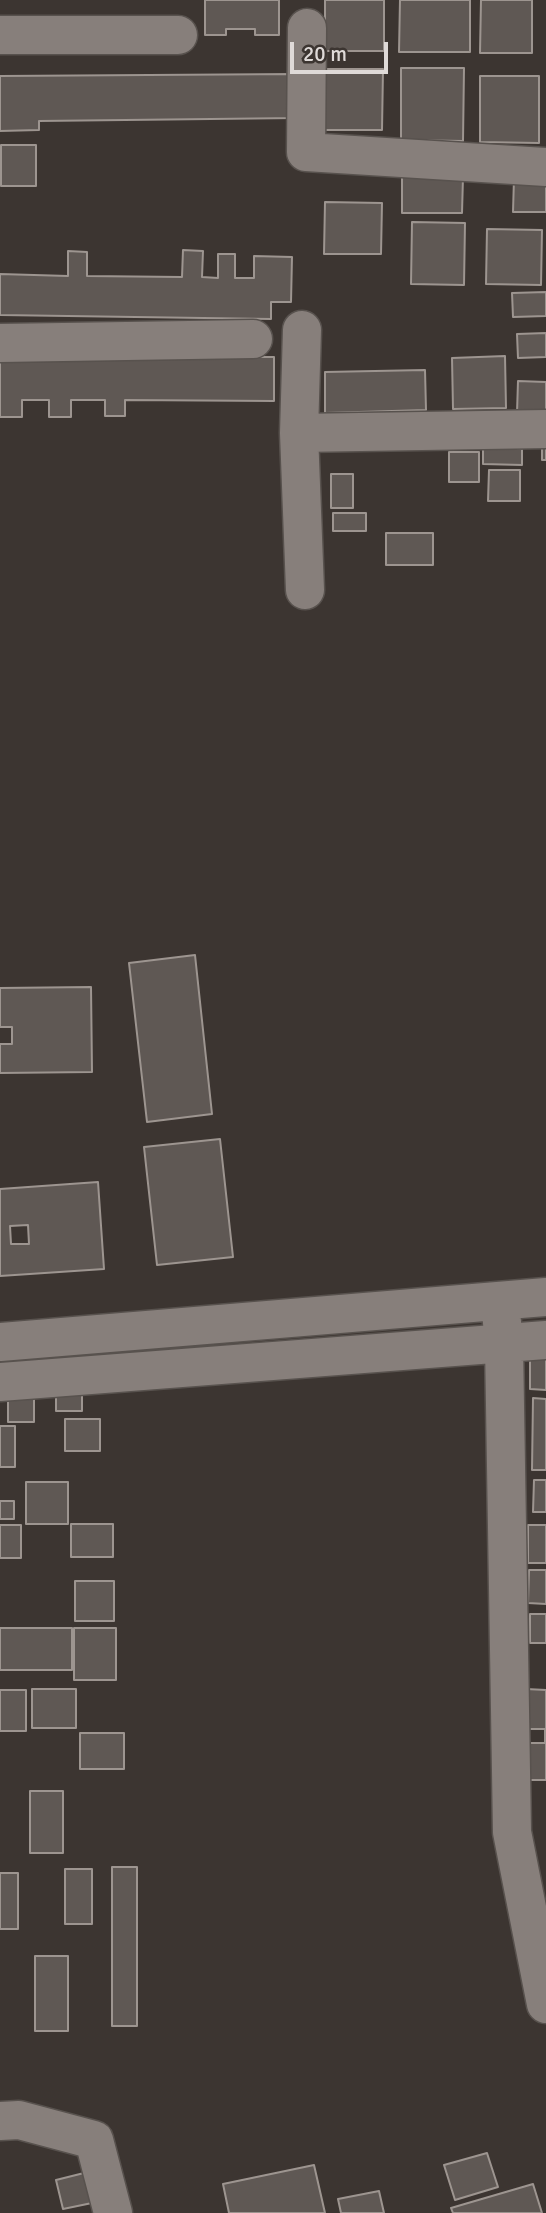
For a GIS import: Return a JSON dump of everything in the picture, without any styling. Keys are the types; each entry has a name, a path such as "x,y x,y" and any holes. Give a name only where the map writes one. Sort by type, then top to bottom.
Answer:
{"street":[{"path":"307,28 306,152 546,167"},
{"path":"0,35 178,35"},
{"path":"302,330 299,433 304,590"},
{"path":"0,343 253,339"},
{"path":"299,433 546,429"},
{"path":"0,1342 546,1297"},
{"path":"500,1301 504,1344 512,1832 546,2004"},
{"path":"0,1382 546,1340"},
{"path":"0,2121 19,2120 94,2140 113,2213"}],"building":[{"path":"205,0 279,0 279,35 255,35 255,29 226,29 226,35 205,35"},
{"path":"325,0 384,0 384,51 325,51"},
{"path":"400,0 470,0 470,52 399,52"},
{"path":"481,0 532,0 532,53 480,53"},
{"path":"401,68 464,68 463,141 401,140"},
{"path":"317,69 383,69 382,130 316,130"},
{"path":"297,74 297,118 39,121 39,130 0,131 0,76"},
{"path":"480,76 539,76 539,143 480,142"},
{"path":"1,145 36,145 36,186 1,186"},
{"path":"402,177 463,177 462,213 402,213"},
{"path":"514,178 546,178 546,212 513,212"},
{"path":"325,202 382,203 381,254 324,254"},
{"path":"412,222 465,223 464,285 411,284"},
{"path":"487,229 542,230 541,285 486,284"},
{"path":"183,250 203,251 202,277 218,278 218,254 235,254 235,278 254,278 254,256 292,257 291,302 271,302 271,319 0,315 0,274 68,276 68,251 87,252 87,276 182,277"},
{"path":"546,292 546,316 513,317 512,293"},
{"path":"546,333 546,357 518,358 517,334"},
{"path":"0,356 274,357 274,401 125,400 125,416 105,416 105,400 71,400 71,417 49,417 49,400 22,400 22,417 0,417"},
{"path":"505,356 506,408 453,409 452,358"},
{"path":"425,370 426,410 325,413 325,372"},
{"path":"518,381 546,382 546,413 517,413"},
{"path":"542,440 546,440 546,460 542,460"},
{"path":"483,449 522,449 522,465 483,464"},
{"path":"449,452 479,452 479,482 449,482"},
{"path":"489,470 520,470 520,501 488,501"},
{"path":"331,474 353,474 353,508 331,508"},
{"path":"333,513 366,513 366,531 333,531"},
{"path":"386,533 433,533 433,565 386,565"},
{"path":"195,955 212,1114 147,1122 129,963"},
{"path":"91,987 92,1072 0,1073 0,1044 12,1044 12,1027 0,1027 0,988"},
{"path":"220,1139 233,1257 157,1265 144,1147"},
{"path":"98,1182 104,1269 0,1276 0,1189","holes":["28,1225 29,1244 11,1244 10,1226"]},
{"path":"530,1354 546,1354 546,1390 530,1389"},
{"path":"56,1387 82,1387 82,1411 56,1411"},
{"path":"8,1390 34,1390 34,1422 8,1422"},
{"path":"533,1398 546,1399 546,1470 532,1470"},
{"path":"65,1419 100,1419 100,1451 65,1451"},
{"path":"0,1426 15,1426 15,1467 0,1467"},
{"path":"534,1480 546,1480 546,1512 533,1512"},
{"path":"26,1482 68,1482 68,1524 26,1524"},
{"path":"0,1501 14,1501 14,1519 0,1519"},
{"path":"71,1524 113,1524 113,1557 71,1557"},
{"path":"0,1525 21,1525 21,1558 0,1558"},
{"path":"528,1525 546,1525 546,1563 528,1563"},
{"path":"529,1570 546,1570 546,1604 528,1603"},
{"path":"75,1581 114,1581 114,1621 75,1621"},
{"path":"530,1614 546,1614 546,1643 530,1643"},
{"path":"0,1628 72,1628 72,1670 0,1670"},
{"path":"74,1628 116,1628 116,1680 74,1680"},
{"path":"32,1689 76,1689 76,1728 32,1728"},
{"path":"526,1689 546,1690 546,1780 527,1780 528,1743 545,1743 545,1729 526,1729"},
{"path":"0,1690 26,1690 26,1731 0,1731"},
{"path":"80,1733 124,1733 124,1769 80,1769"},
{"path":"30,1791 63,1791 63,1853 30,1853"},
{"path":"112,1867 137,1867 137,2026 112,2026"},
{"path":"65,1869 92,1869 92,1924 65,1924"},
{"path":"0,1873 18,1873 18,1929 0,1929"},
{"path":"35,1956 68,1956 68,2031 35,2031"},
{"path":"487,2153 498,2187 455,2200 444,2165"},
{"path":"314,2165 325,2213 229,2213 223,2184"},
{"path":"84,2173 92,2203 63,2209 56,2180"},
{"path":"533,2184 542,2213 453,2213 451,2208"},
{"path":"379,2191 384,2213 341,2213 338,2199"}]}
